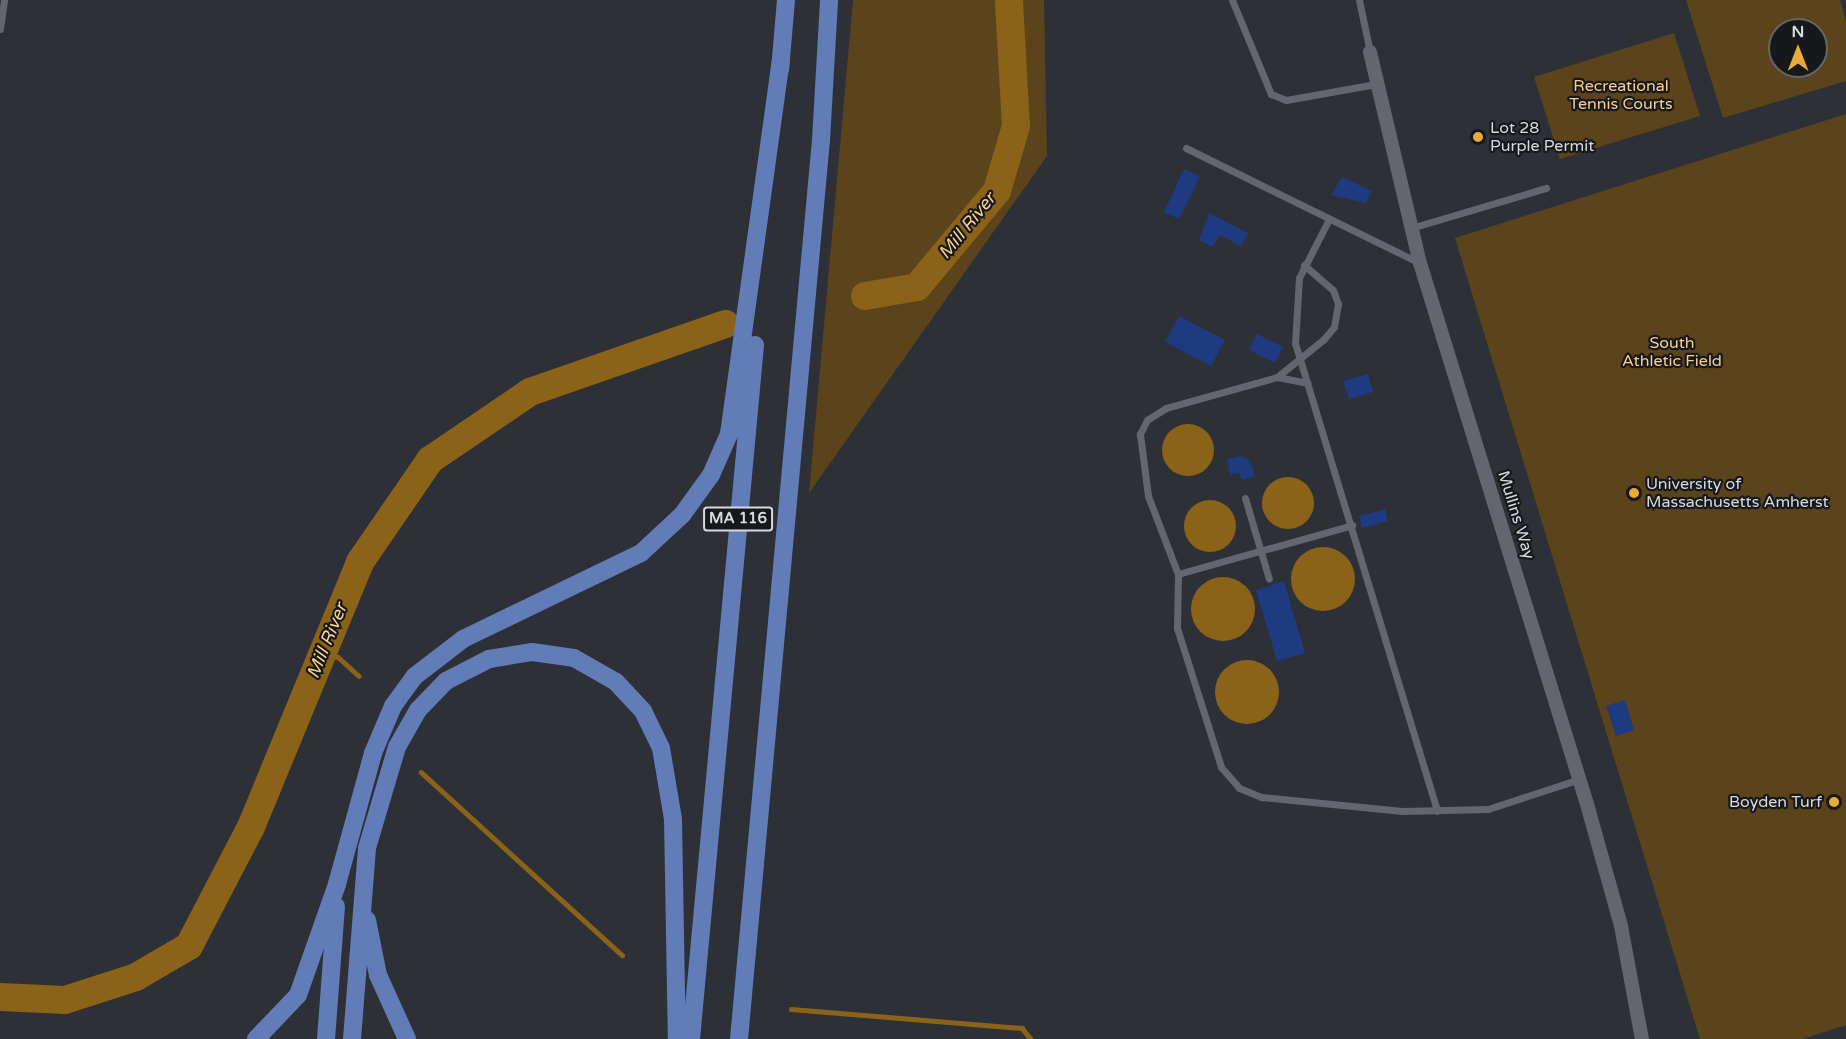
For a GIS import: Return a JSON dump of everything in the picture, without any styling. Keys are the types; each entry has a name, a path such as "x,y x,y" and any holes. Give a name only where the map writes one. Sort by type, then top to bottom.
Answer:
{"main road":[{"name":"MA 116","path":"692,1039 786,0"},
{"name":"MA 116","path":"739,1039 830,0"},
{"path":"256,1039 298,995 337,884 357,801 384,723 415,676 463,639 641,553 682,515 711,475 729,434 781,60"},
{"path":"352,1039 363,880 382,786 411,721 436,690 467,668 511,654 552,653 596,668 643,711 665,763 678,939 677,1039"},
{"path":"363,880 378,975 407,1039"},
{"path":"326,1039 337,884"}],"street":[{"name":"Mullins Way","path":"1370,52 1420,263 1580,779 1621,926 1642,1039"}],"lane":[{"path":"0,29 4,0"},
{"path":"1232,0 1271,94 1286,100 1376,84"},
{"name":"Mullins Way","path":"1359,0 1370,52"},
{"path":"1186,148 1328,221 1420,263"},
{"path":"1411,228 1546,188"},
{"path":"1328,221 1304,265 1293,320 1299,360 1352,525 1437,811"},
{"path":"1304,265 1334,290 1338,304 1334,327 1277,377 1166,408 1142,426 1138,445 1144,478 1178,574 1177,628 1216,758 1235,785 1273,799 1437,811 1488,809 1580,779"},
{"path":"1277,377 1307,383"},
{"path":"1245,498 1269,579"},
{"path":"1178,574 1352,525"}],"green space":[{"path":"853,0 1044,0 1047,156 809,493"},
{"path":"1686,0 1840,0 1846,21 1846,81 1723,118"},
{"name":"Recreational Tennis Courts","path":"1674,33 1700,116 1560,159 1534,77"},
{"name":"South Athletic Field","path":"1846,114 1846,1025 1803,1039 1700,1039 1455,238"}],"shaded area":[{"path":"1183,424 1193,424 1202,428 1210,436 1214,450 1210,464 1202,472 1193,476 1183,476 1174,472 1166,464 1162,455 1162,445 1166,436 1174,428"},
{"path":"1283,477 1293,477 1302,481 1310,489 1314,503 1310,517 1302,525 1293,529 1283,529 1274,525 1266,517 1262,508 1262,498 1266,489 1274,481"},
{"path":"1205,500 1215,500 1224,504 1232,512 1236,526 1232,540 1224,548 1215,552 1205,552 1196,548 1188,540 1184,531 1184,521 1188,512 1196,504"},
{"path":"1323,547 1341,553 1349,561 1355,579 1349,597 1341,605 1323,611 1305,605 1297,597 1291,579 1297,561 1305,553"},
{"path":"1223,577 1241,583 1249,591 1255,609 1249,627 1241,635 1223,641 1205,635 1197,627 1191,609 1197,591 1205,583"},
{"path":"1247,660 1265,666 1273,674 1279,692 1273,710 1265,718 1247,724 1229,718 1221,710 1215,692 1221,674 1229,666"}],"building":[{"path":"1184,169 1200,176 1179,219 1164,212"},
{"path":"1342,177 1372,191 1366,203 1331,195"},
{"path":"1209,213 1248,233 1241,246 1219,235 1213,247 1199,240"},
{"path":"1179,316 1225,340 1211,366 1165,342"},
{"path":"1257,334 1283,347 1275,363 1249,350"},
{"path":"1368,374 1373,392 1349,399 1343,381"},
{"path":"1241,456 1251,462 1255,476 1242,480 1239,473 1230,475 1227,459"},
{"path":"1385,509 1388,521 1362,528 1359,516"},
{"path":"1284,581 1305,653 1277,661 1256,590"},
{"path":"1625,700 1634,730 1616,736 1606,706"}],"waterway":[{"name":"Mill River","path":"865,296 917,287 997,191 1016,126 1009,0"},
{"name":"Mill River","path":"0,997 65,1000 136,977 189,946 251,827 360,562 430,460 530,392 725,324"},
{"path":"321,654 338,657 359,676"},
{"path":"421,772 622,955"},
{"path":"791,1009 1022,1028 1031,1039"}],"place":[{"name":"Lot 28 Purple Permit","path":"1478,137"},
{"name":"University of Massachusetts Amherst","path":"1634,493"},
{"name":"Boyden Turf","path":"1834,802"}]}
